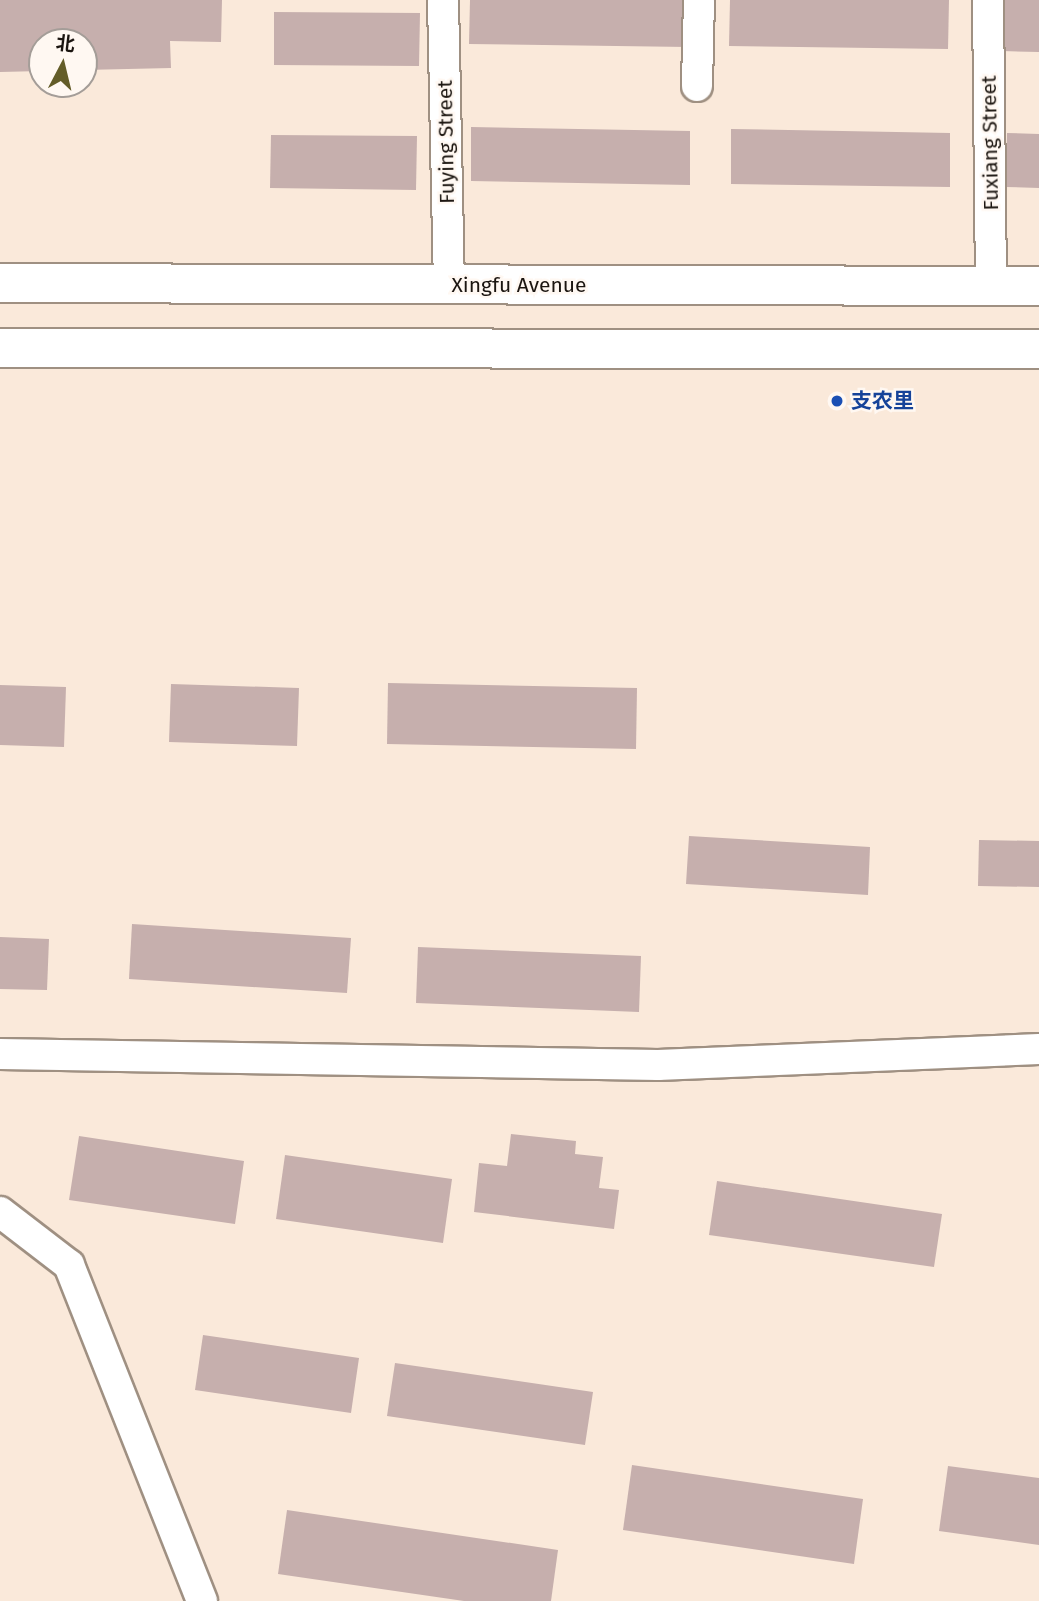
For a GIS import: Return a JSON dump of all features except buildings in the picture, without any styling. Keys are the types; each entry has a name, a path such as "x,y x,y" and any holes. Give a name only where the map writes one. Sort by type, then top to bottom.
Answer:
{"main road":[{"name":"Xingfu Avenue","path":"0,283 1039,286"},
{"path":"0,348 1039,349"}],"street":[{"name":"Fuying Street","path":"443,0 449,285"},
{"path":"697,86 699,0"},
{"name":"Fuxiang Street","path":"988,0 992,286"},
{"path":"0,1054 658,1065 1039,1049"},
{"path":"0,1212 69,1265 202,1601"}],"place":[{"name":"支农里","path":"837,401"}]}
